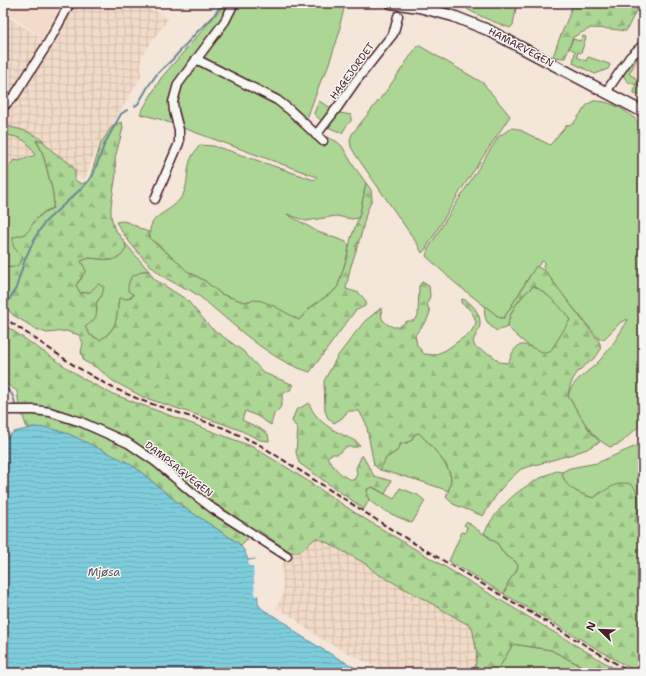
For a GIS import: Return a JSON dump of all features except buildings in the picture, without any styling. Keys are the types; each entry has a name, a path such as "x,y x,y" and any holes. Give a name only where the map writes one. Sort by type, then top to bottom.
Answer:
{"main road":[{"name":"HAMARVEGEN","path":"391,3 453,16 488,30 643,112"}],"street":[{"path":"3,107 15,95 48,43 70,3"},
{"path":"156,199 179,143 179,130 174,111 175,94 178,84 230,15 234,3"},
{"name":"HAGEJORDET","path":"316,135 393,34 398,16"},
{"path":"606,92 630,57 643,46"},
{"path":"196,59 277,100 323,141"},
{"name":"DAMPSAGVEGEN","path":"3,410 35,410 50,412 88,425 128,443 156,462 212,508 287,556"}],"shaded area":[{"path":"3,3 66,3 44,38 3,11"},
{"path":"73,3 144,3 168,19 141,57 141,77 94,154 85,179 67,174 44,148 15,165 3,178 3,15 46,40"},
{"path":"639,55 643,55 643,100 632,94 633,83 629,74"},
{"path":"316,538 366,564 376,573 472,627 477,654 474,673 387,673 327,642 301,625 296,619 276,608 284,594 281,566 290,552 299,552"}],"green space":[{"path":"226,3 324,3 345,5 340,24 340,31 325,75 323,75 308,116 299,126 336,141 342,146 366,183 358,218 352,219 336,216 306,221 287,214 318,232 346,242 349,246 338,286 334,291 311,307 299,320 254,300 244,302 221,294 205,281 187,271 150,238 150,230 155,219 175,204 183,195 190,161 200,145 213,146 227,150 314,180 317,177 159,119 140,114 161,78"},
{"path":"467,3 517,3 513,25 510,28 473,13 466,8"},
{"path":"573,3 640,3 626,31 591,28 573,37 565,58 553,57"},
{"path":"583,36 586,37 581,53 578,52 577,57 586,61 588,57 609,64 608,69 595,74 573,63 575,51 569,48 573,39 580,41"},
{"path":"418,45 483,83 510,116 461,190 422,253 355,154 351,147 350,140 352,134 387,90"},
{"path":"638,54 639,55 629,74 637,79 638,84 633,84 627,81 623,74"},
{"path":"636,84 643,86 643,97 634,93"},
{"path":"319,101 340,113 351,115 351,121 342,133 330,128 315,115 314,113"},
{"path":"593,101 600,101 620,108 643,126 643,424 621,443 610,447 596,437 591,431 581,418 568,396 573,385 608,351 627,319 621,322 604,339 599,339 561,293 545,271 543,266 545,262 542,261 529,277 504,318 500,318 454,282 426,256 428,249 443,224 499,136 512,128 518,129 550,145 567,125 573,124 587,105"},
{"path":"122,122 123,128 115,158 116,174 111,216 114,228 125,243 126,249 121,256 112,260 89,258 81,261 86,271 76,285 80,293 90,292 98,284 104,287 102,295 96,303 96,315 92,322 85,327 90,335 100,340 106,336 114,327 116,322 119,298 128,299 134,295 128,291 131,277 143,271 149,271 154,279 187,300 211,328 243,351 264,373 294,385 290,390 282,394 281,406 274,414 271,425 257,416 245,411 242,420 268,434 269,441 260,440 224,424 143,397 113,381 99,369 84,361 81,352 83,343 79,335 66,331 47,333 36,329 13,315 3,304 3,267 15,267 23,258 13,246 13,237 27,233 37,218 53,208 53,194 44,156 36,140 43,141 52,151 72,165 75,171 75,180 81,184 89,181 101,143 113,125"},
{"path":"3,125 26,131 42,139 43,141 36,141 44,157 53,199 53,208 45,211 36,219 30,230 21,236 13,246 23,257 17,265 10,267 3,267 3,172 5,173 14,160 19,161 35,155 26,142 3,134"},
{"path":"366,183 371,190 372,199 366,214 350,269 346,289 359,293 366,301 365,306 355,311 310,372 280,359 265,350 199,296 168,280 151,266 138,252 125,237 116,222 125,221 149,232 150,239 187,271 205,281 221,294 244,302 254,300 262,301 299,320 311,307 334,291 338,286 351,238 360,214"},
{"path":"125,243 149,271 142,271 134,295 128,299 119,299 114,327 100,340 90,335 85,327 97,311 96,303 102,295 98,284 90,292 80,293 76,285 82,278 81,261 89,258 112,260 126,249"},
{"path":"536,266 545,271 599,341 600,351 597,356 577,373 571,384 568,396 591,433 600,442 573,454 521,469 499,491 483,516 453,504 446,497 451,479 450,473 438,454 419,433 415,434 411,441 401,444 397,451 386,458 380,470 374,465 366,423 359,411 348,411 342,418 334,423 328,418 325,411 324,381 337,357 365,321 381,308 382,319 393,327 399,327 407,321 413,321 418,316 419,286 422,282 429,286 430,296 427,304 430,312 427,320 415,335 417,345 424,354 434,355 446,350 471,332 476,323 475,319 471,311 461,303 462,299 472,305 479,316 480,326 473,341 475,347 493,356 499,362 508,363 514,350 522,345 527,345 540,351 550,352 570,320 554,301 534,286 529,289 516,304 510,315 508,327 497,331 488,324 485,318 485,306 500,318 504,318"},
{"path":"534,286 554,301 570,320 550,352 545,353 533,349 508,327 510,316 516,304"},
{"path":"3,324 82,378 110,393 251,446 291,470 360,516 622,673 595,673 551,650 513,644 496,673 474,673 477,654 472,627 376,573 366,564 328,543 316,538 299,552 290,552 257,529 241,545 182,506 136,468 34,427 27,428 19,405 17,391 3,382"},
{"path":"309,403 317,417 329,427 360,445 357,447 346,447 338,454 332,454 327,457 338,472 349,479 354,480 357,474 356,468 362,455 374,476 391,481 385,494 373,487 367,489 369,500 364,509 299,463 296,452 298,429 292,421 296,410"},
{"path":"419,433 443,460 447,467 451,479 449,491 417,480 380,470 386,458 397,451 401,444 407,443 415,434"},
{"path":"643,443 643,529 635,522 638,505 601,492 594,498 573,490 563,478 562,472 570,468 597,463"},
{"path":"556,471 562,472 563,478 573,490 594,498 617,484 630,484 634,487 638,501 635,522 643,529 643,673 638,673 504,594 509,581 517,570 518,565 515,561 505,555 497,543 484,533 490,522 505,503 514,495 544,476"},
{"path":"372,487 394,499 400,488 418,495 425,501 412,523 387,512 369,500 367,496 367,489"},
{"path":"467,521 497,543 505,555 515,561 518,565 517,570 509,581 504,594 449,561 462,532 465,533 467,527 464,525"},
{"path":"513,644 551,650 595,673 496,673"}],"water":[{"name":"Mjøsa","path":"34,427 50,428 69,434 125,461 136,468 182,506 237,542 244,550 248,560 256,559 258,604 262,609 289,625 295,632 322,649 364,673 3,673 3,440 14,432"}],"pier":[{"path":"257,559 259,595 255,596 253,566 249,566 248,561"}],"waterway":[{"path":"135,106 138,104 157,74 210,20 223,3"},
{"path":"5,307 16,288 25,259 36,236 45,222 84,186 93,175 105,143 121,114 127,110"},
{"path":"3,386 12,394 15,405"}],"railway":[{"path":"3,317 75,366 111,387 143,401 224,428 260,445 397,533 632,673"}]}
